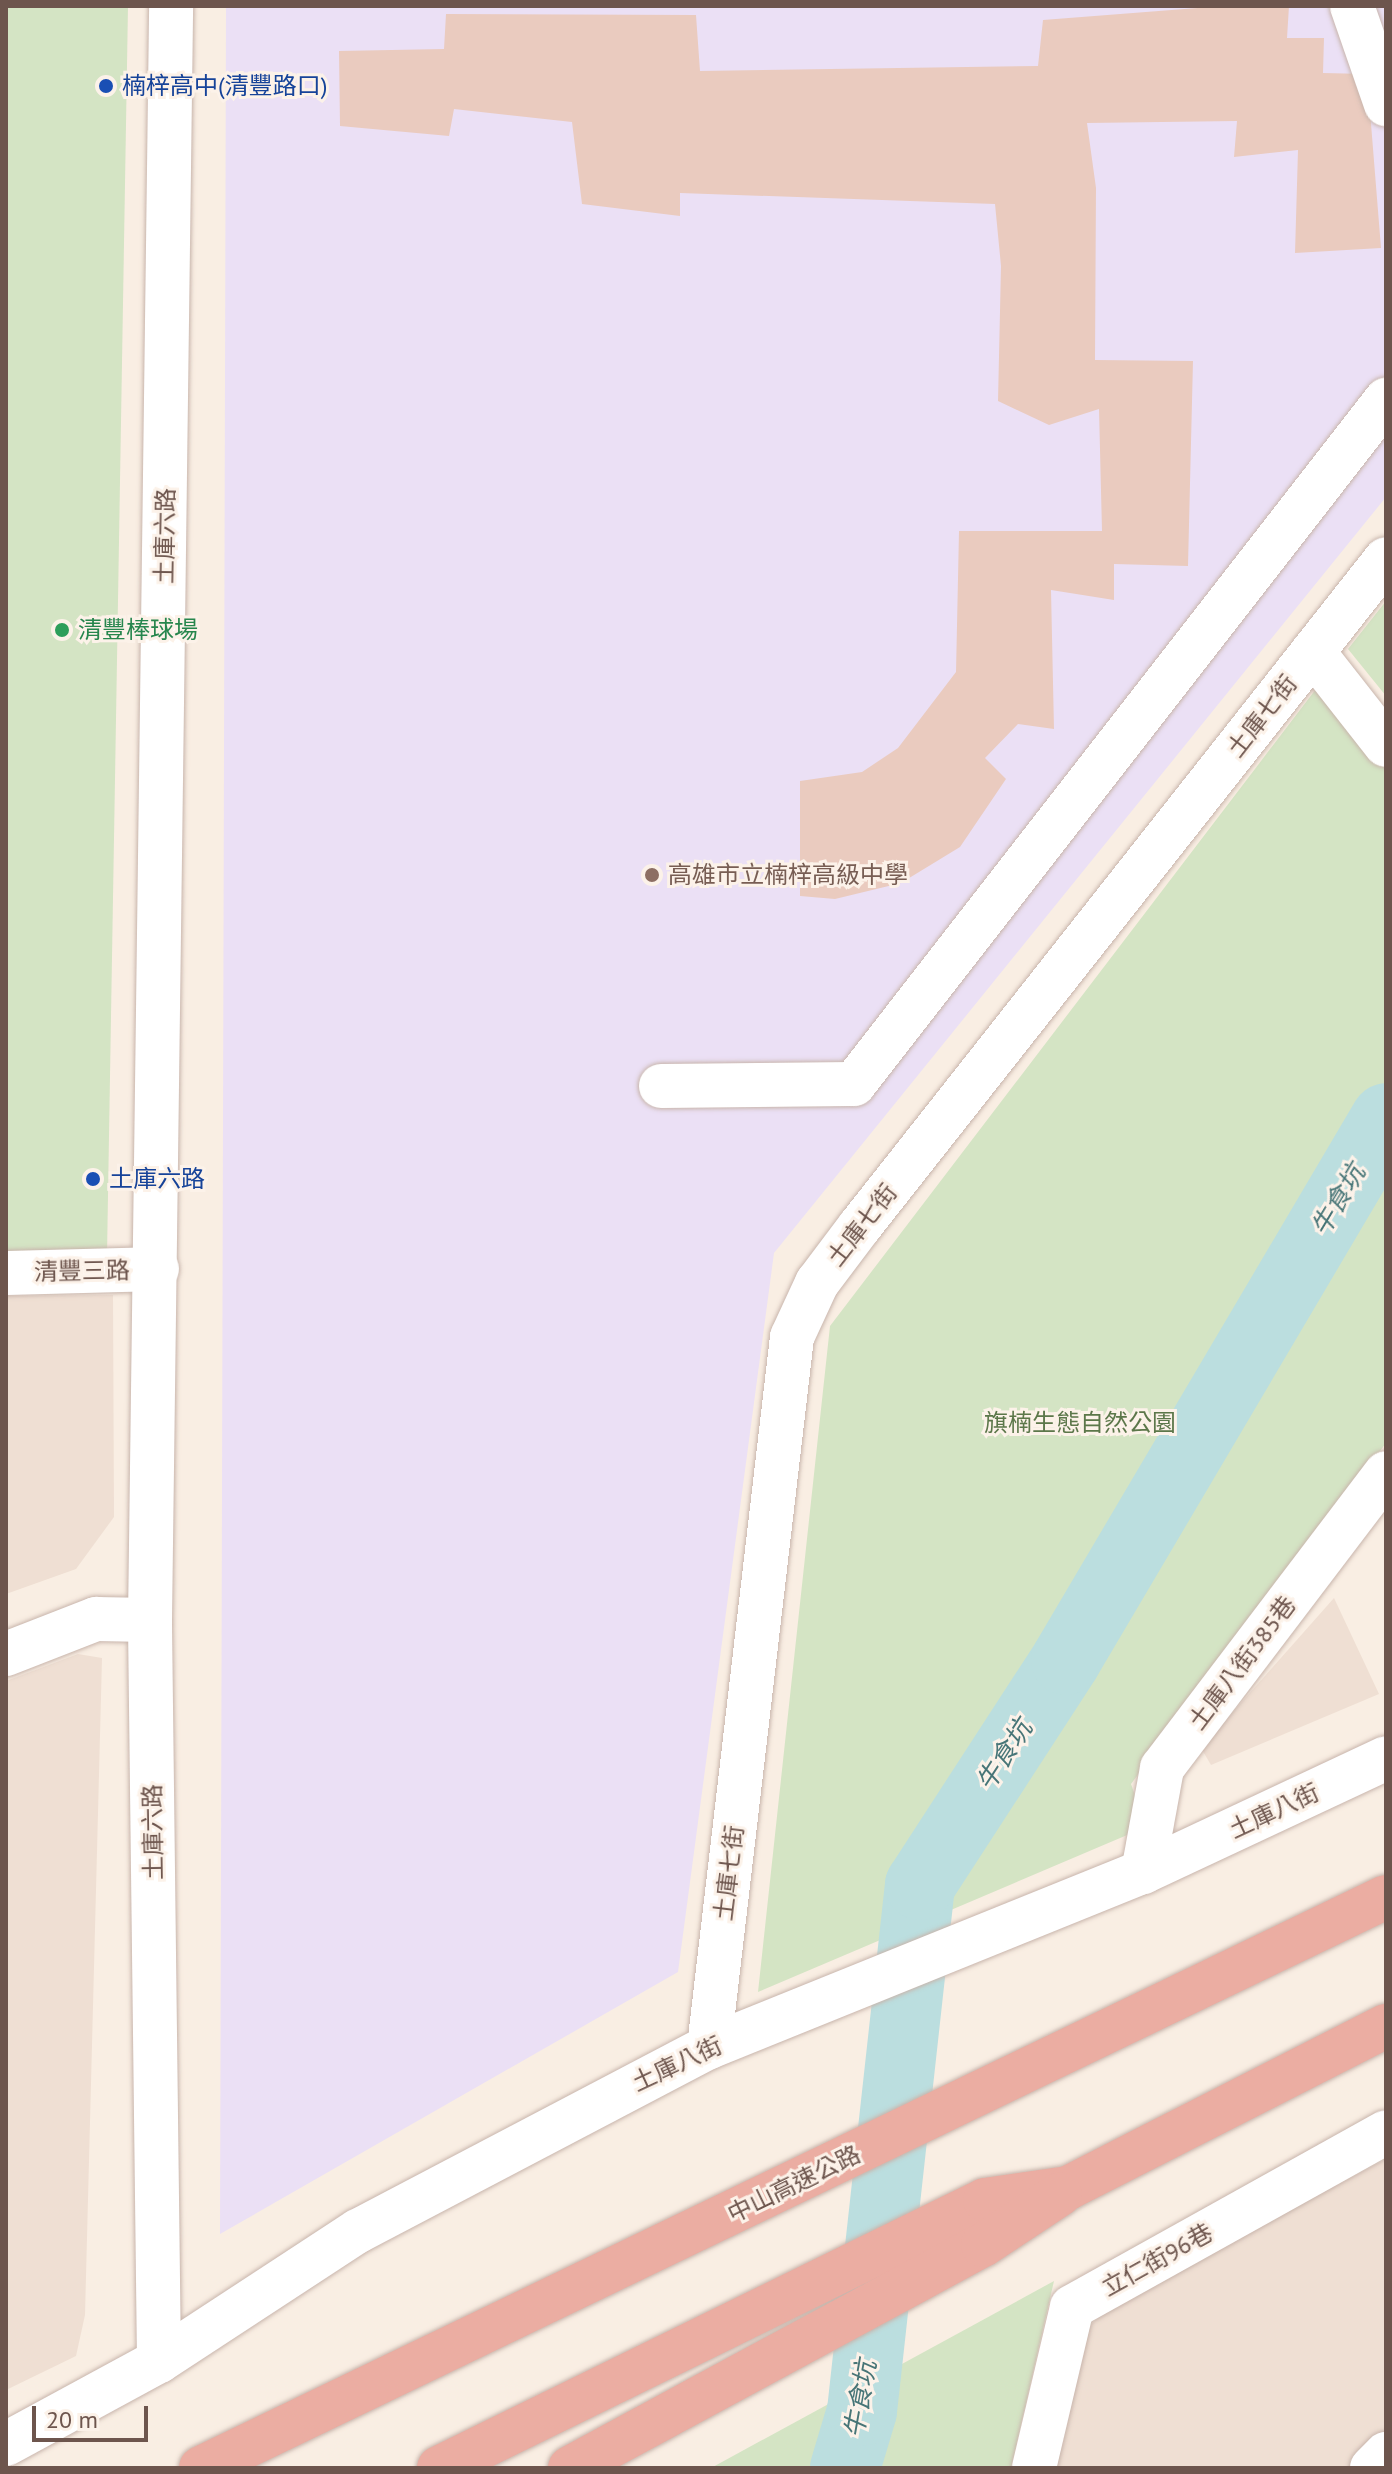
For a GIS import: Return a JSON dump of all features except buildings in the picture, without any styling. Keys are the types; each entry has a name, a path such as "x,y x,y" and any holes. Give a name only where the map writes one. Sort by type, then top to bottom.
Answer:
{"highway":[{"name":"中山高速公路","path":"201,2468 1386,1897"},
{"path":"570,2468 815,2332 983,2245 1068,2188 1386,2026"},
{"path":"439,2468 985,2200 1068,2188"}],"street":[{"name":"土庫六路","path":"159,2361 150,1620 157,1269 171,6"},
{"path":"1352,6 1386,104"},
{"path":"661,1086 854,1084 1386,400"},
{"name":"土庫七街","path":"709,2047 792,1337 826,1272 1386,559"},
{"path":"1313,652 1386,745"},
{"name":"清豐三路","path":"6,1273 157,1269"},
{"name":"土庫八街385巷","path":"1143,1872 1162,1768 1386,1473"},
{"path":"6,1654 96,1619 150,1620"},
{"name":"土庫八街","path":"6,2444 159,2361 358,2231 709,2047 1143,1872 1386,1758"},
{"name":"立仁街96巷","path":"1034,2468 1072,2307 1386,2132"},
{"path":"1372,2468 1386,2454"}],"shaded area":[{"name":"高雄市立楠梓高級中學","path":"226,6 1386,6 1386,497 774,1253 678,1972 220,2234"},
{"path":"113,1295 114,1517 76,1569 6,1594 6,1296"},
{"path":"1334,1598 1379,1694 1211,1765 1201,1748"},
{"path":"78,1654 102,1658 85,2315 76,2356 6,2390 6,1681"},
{"path":"1386,2159 1386,2468 1054,2468 1083,2332 1114,2303"}],"green space":[{"name":"清豐棒球場","path":"6,6 128,6 107,1255 6,1259"},
{"path":"1386,601 1386,696 1348,649"},
{"name":"旗楠生態自然公園","path":"1319,685 1386,767 1386,1443 1131,1784 1146,1827 758,1992 830,1326"},
{"path":"1054,2281 1011,2468 711,2468"}],"waterway":[{"name":"牛食坑","path":"845,2468 862,2411 920,1885 1066,1660 1386,1118"}],"place":[{"name":"楠梓高中(清豐路口)","path":"106,86"},
{"name":"清豐棒球場","path":"62,630"},
{"name":"高雄市立楠梓高級中學","path":"652,875"},
{"name":"土庫六路","path":"93,1179"}]}
